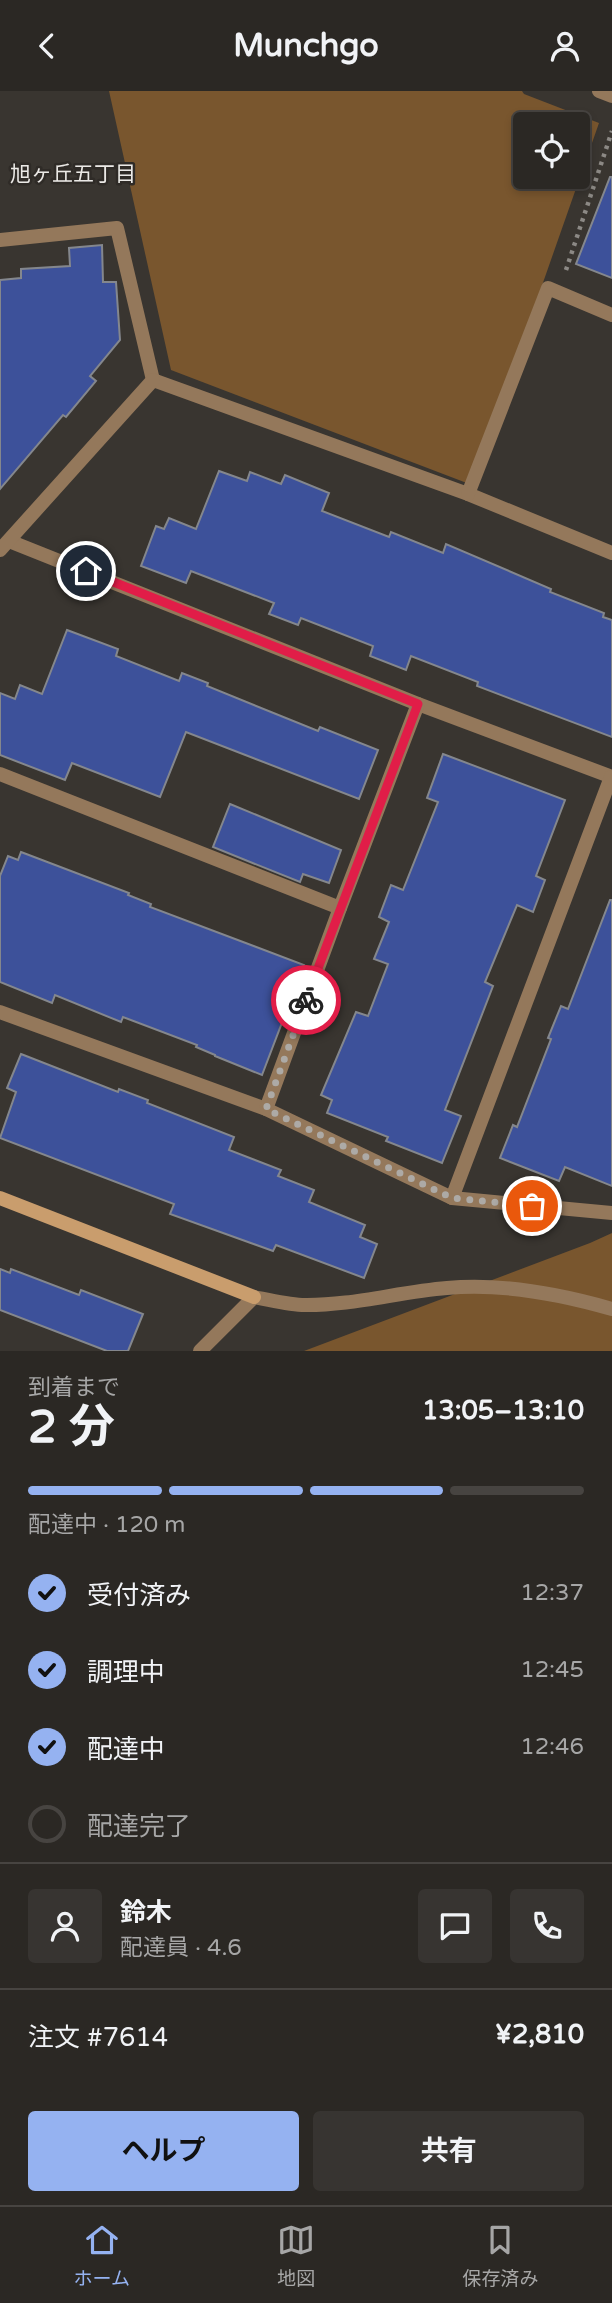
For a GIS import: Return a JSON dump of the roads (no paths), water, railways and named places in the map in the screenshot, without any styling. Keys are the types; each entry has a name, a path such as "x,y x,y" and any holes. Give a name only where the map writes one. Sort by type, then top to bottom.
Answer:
{"street":[{"path":"599,91 612,96"},
{"path":"0,240 117,228 153,380"},
{"path":"468,494 548,288 612,315"},
{"path":"153,380 468,494 612,553"},
{"path":"153,380 5,545 612,777 452,1198"},
{"path":"266,1109 418,704"},
{"path":"0,774 340,908"},
{"path":"0,1012 266,1109 452,1198 612,1213"},
{"path":"0,1198 254,1297 300,1305 356,1301 448,1287 513,1289 580,1300 612,1309"},
{"path":"200,1351 254,1297"}],"district":[{"name":"旭ヶ丘五丁目","path":"73,174"}]}
